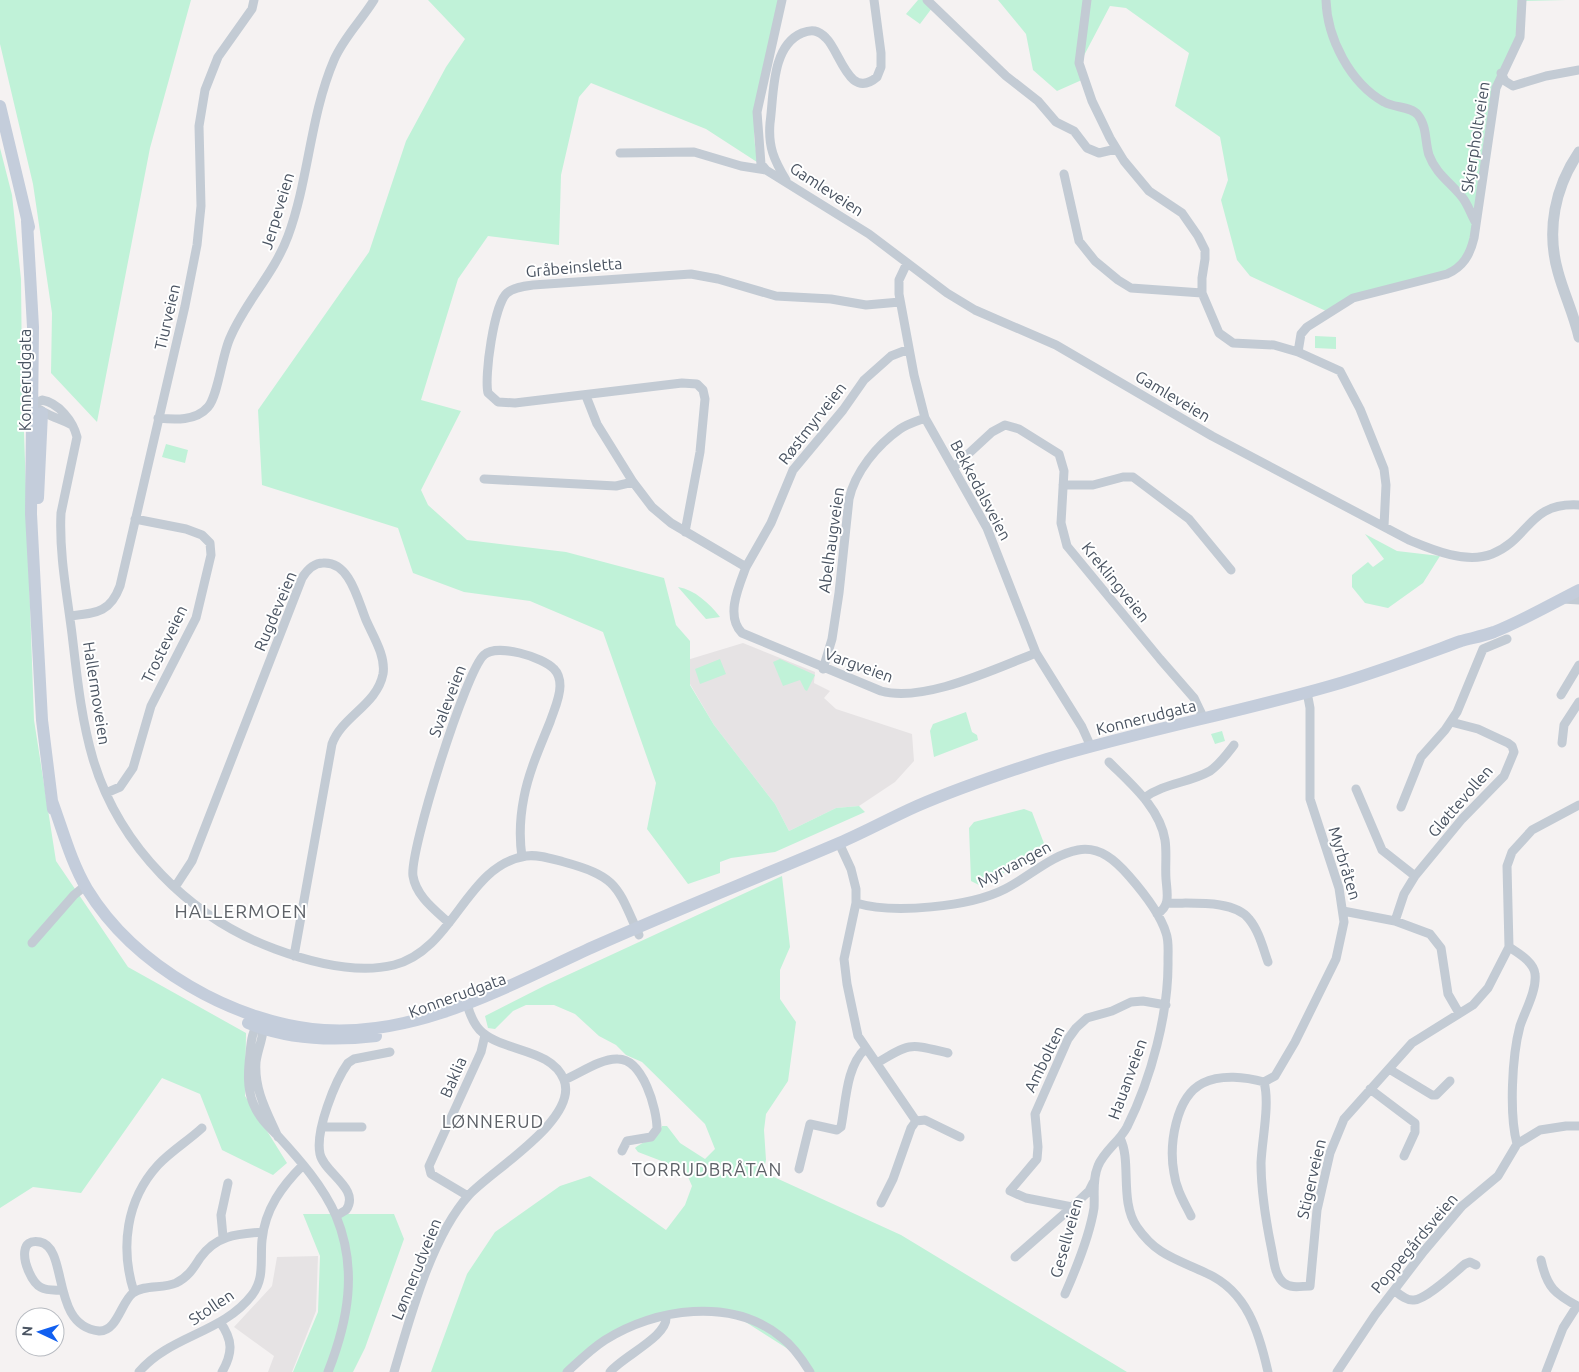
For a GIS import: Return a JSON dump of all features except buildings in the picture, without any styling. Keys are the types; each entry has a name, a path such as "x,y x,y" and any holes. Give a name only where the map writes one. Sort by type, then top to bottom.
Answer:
{"main road":[{"name":"Konnerudgata","path":"0,106 27,220 39,406 30,472 33,540 42,712 59,844 83,888 111,932 148,966 194,998 260,1025 307,1037 366,1037 402,1032 468,1008 916,807 981,781 1091,747 1307,692 1384,670 1466,640 1488,634 1579,590"},
{"name":"Konnerudgata","path":"1466,640 1579,582"}],"street":[{"name":"Tiurveien","path":"70,616 99,612 110,606 115,600 120,586 185,306 197,245 200,211 198,134 205,90 218,57 252,9 254,0"},
{"name":"Jerpeveien","path":"158,418 171,419 197,416 212,401 221,363 230,337 274,267 289,234 328,73 348,33 374,0"},
{"name":"Gamleveien","path":"782,0 756,112 760,164 766,170 869,234 975,310 1056,345 1212,436 1434,550 1460,556 1483,556 1500,550 1550,507 1562,504 1579,505"},
{"path":"788,182 773,158 769,144 774,91 782,52 794,37 809,31 818,31 830,42 852,79 868,83 877,77 881,60 874,0"},
{"path":"926,0 1038,102 1056,122 1074,131 1091,150 1099,153 1116,149"},
{"path":"1087,0 1079,63 1092,102 1116,149 1144,186 1154,196 1179,210 1198,236 1205,250 1202,293 1214,322 1225,339 1239,344 1274,345 1298,352 1310,359 1334,366 1344,377 1360,409 1384,469 1386,485 1384,526"},
{"name":"Skjerpholtveien","path":"1326,0 1330,24 1351,73 1367,91 1383,102 1408,109 1418,115 1422,123 1429,154 1436,169 1462,197 1476,224"},
{"name":"Skjerpholtveien","path":"1298,352 1301,334 1307,326 1353,298 1438,278 1458,269 1470,252 1476,224 1494,99 1501,73 1520,37 1522,0"},
{"path":"1494,99 1513,86 1546,76 1579,70"},
{"path":"1501,73 1504,81 1513,86"},
{"name":"Gamleveien","path":"620,153 694,152 740,166 766,170"},
{"path":"1579,152 1559,191 1552,231 1557,270 1579,337"},
{"path":"1064,174 1079,241 1095,261 1118,280 1132,288 1202,293"},
{"name":"Bekkedalsveien","path":"907,263 899,280 900,302 925,418 987,528 1036,654 1082,727 1091,747"},
{"name":"Gråbeinsletta","path":"685,532 700,452 705,399 703,390 697,384 682,383 586,396 506,404 498,402 488,393 486,380 496,319 501,302 507,293 518,287 533,285 691,274 718,279 776,296 831,299 866,305 900,302"},
{"name":"Røstmyrveien","path":"746,567 770,524 792,470 843,410 864,380 891,356 909,349"},
{"path":"586,396 592,416 633,482 652,507 685,532 746,567"},
{"name":"Hallermoveien","path":"39,406 72,425 76,432 77,444 63,501 60,526 84,724 93,758 106,793 122,822 142,852 175,887 201,909 249,939 294,956 346,966 374,967 396,964 428,948 494,870 510,860 533,856 556,860 602,875 614,884 638,931"},
{"name":"Abelhaugveien","path":"824,669 832,633 848,507 853,484 871,458 890,437 902,428 925,418"},
{"name":"Kreklingveien","path":"953,468 998,428 1009,425 1056,450 1063,464 1061,523 1067,546 1142,638 1199,703 1204,718"},
{"path":"1062,485 1093,486 1128,477 1138,480 1189,519 1231,570"},
{"path":"484,479 616,486 633,482"},
{"name":"Trosteveien","path":"106,793 120,787 132,768 151,706 196,618 211,555 210,543 202,535 135,519"},
{"name":"Rugdeveien","path":"175,887 192,861 302,578 316,564 326,563 338,566 352,586 379,651 383,673 374,694 339,729 332,744 294,956"},
{"name":"Vargveien","path":"746,567 736,600 735,618 739,630 756,640 881,691 905,695 947,686 1036,654"},
{"path":"1562,599 1579,600"},
{"path":"1401,808 1421,757 1451,722 1463,700 1483,649 1506,639"},
{"name":"Svaleveien","path":"449,923 422,897 415,884 412,869 444,751 475,668 482,656 491,650 499,649 518,653 548,664 556,670 560,681 558,700 524,796 520,822 522,857"},
{"path":"1561,695 1579,666"},
{"name":"Myrbråten","path":"1264,1082 1275,1076 1282,1067 1328,977 1340,945 1343,911 1339,888 1310,799 1310,726 1307,692"},
{"path":"1562,743 1564,725 1579,702"},
{"name":"Gløttevollen","path":"1395,920 1404,894 1415,876 1462,819 1504,776 1514,752 1512,746 1508,743 1478,729 1451,722"},
{"path":"1144,798 1160,788 1207,772 1217,765 1234,745"},
{"path":"1109,762 1144,798 1153,810 1164,835 1167,903 1158,914"},
{"path":"1356,789 1382,850 1415,876"},
{"path":"1517,1144 1512,1126 1514,1059 1520,1027 1533,986 1535,972 1530,964 1509,947 1507,866 1512,852 1536,827 1579,805"},
{"path":"839,843 854,879 856,903 846,946 845,969 858,1036 865,1049 877,1063 916,1121"},
{"name":"Myrvangen","path":"856,903 887,908 968,902 1004,890 1057,858 1084,850 1099,852 1112,858 1133,880 1158,914"},
{"path":"32,943 83,888"},
{"path":"1167,903 1217,905 1238,910 1250,919 1268,962"},
{"path":"1343,911 1395,920 1430,934 1441,948 1448,994 1460,1013"},
{"name":"Hauanveien","path":"1158,914 1168,940 1166,1005 1160,1033 1142,1088 1120,1138 1127,1198 1134,1222 1154,1247 1171,1259 1208,1274 1235,1294 1253,1319 1268,1372"},
{"name":"Stigerveien","path":"1264,1082 1267,1099 1262,1135 1262,1188 1274,1263 1279,1277 1285,1284 1296,1287 1310,1286 1317,1210 1330,1153 1344,1119 1412,1043 1472,1005 1488,988 1509,947"},
{"name":"Ambolten","path":"1072,1207 1026,1198 1010,1191 1037,1158 1038,1147 1034,1114 1068,1039 1087,1018 1112,1011 1132,1002 1143,1001 1166,1005"},
{"path":"468,1008 474,1023 485,1035 543,1060 553,1066 564,1080 614,1059 627,1060 636,1067 646,1083 656,1129 651,1137 627,1141 622,1151"},
{"path":"260,1025 249,1063 250,1091 257,1113 303,1165 322,1190 336,1216 347,1256 349,1296 343,1326 328,1372"},
{"name":"Baklia","path":"468,1196 432,1174 429,1166 481,1052 485,1035"},
{"path":"877,1063 907,1046 948,1053"},
{"path":"799,1169 810,1124 837,1130 841,1127 851,1077 859,1055 865,1049"},
{"path":"336,1216 346,1210 350,1198 345,1187 326,1166 320,1155 322,1127 340,1076 348,1063 354,1059 390,1052"},
{"path":"1389,1069 1432,1095 1436,1095 1450,1082"},
{"path":"1190,1216 1176,1186 1171,1153 1172,1134 1180,1113 1196,1088 1208,1081 1241,1078 1264,1082"},
{"name":"Lønnerudveien","path":"394,1372 438,1246 456,1214 468,1196 553,1119 563,1103 564,1080"},
{"path":"1370,1089 1415,1122 1415,1132 1404,1156"},
{"path":"881,1202 894,1179 911,1128 916,1121 925,1120 960,1137"},
{"name":"Poppegårdsveien","path":"1337,1372 1394,1290 1452,1218 1498,1176 1517,1144 1540,1130 1579,1126"},
{"path":"322,1127 362,1127"},
{"path":"134,1292 129,1268 127,1241 134,1201 141,1186 158,1164 202,1128"},
{"name":"Gesellveien","path":"1065,1294 1094,1209 1094,1180 1098,1166 1120,1138"},
{"name":"Stollen","path":"139,1372 158,1355 220,1322 244,1303 257,1287 261,1273 263,1232 273,1202 303,1165"},
{"path":"1015,1257 1089,1191 1094,1180"},
{"path":"223,1237 220,1214 228,1183"},
{"path":"61,1290 44,1290 34,1284 23,1256 25,1248 29,1244 42,1242 51,1252 59,1271 61,1290 67,1305 80,1322 100,1331 111,1327 124,1300 134,1292 170,1286 184,1279 207,1249 223,1237 263,1232"},
{"path":"1541,1260 1548,1285 1558,1295 1578,1307 1563,1328 1546,1372"},
{"path":"1394,1290 1408,1299 1415,1300 1425,1296 1465,1264 1470,1262 1476,1265"},
{"path":"566,1372 605,1340 635,1324 666,1316 715,1312 750,1319 781,1337 810,1372"},
{"path":"610,1372 618,1362 649,1341 665,1326 666,1316"},
{"path":"220,1322 227,1333 231,1348 228,1361 222,1372"}],"shaded area":[{"path":"743,643 815,672 814,683 830,691 824,698 836,709 912,734 914,761 895,782 859,806 836,808 789,831 775,804 714,725 690,684 687,660"},
{"path":"318,1256 316,1311 292,1372 268,1372 274,1356 234,1327 272,1286 277,1257"}],"green space":[{"path":"0,0 191,0 150,148 97,422 51,373 52,313 33,184 0,44"},
{"path":"428,0 781,0 765,60 756,106 755,147 760,164 706,129 591,83 579,97 561,175 559,245 488,236 458,279 421,400 461,411 421,490 428,505 467,540 566,552 664,578 676,625 690,641 690,685 714,725 775,804 789,831 836,808 859,806 865,812 775,852 731,858 720,862 720,873 688,884 647,829 656,783 603,632 530,601 464,592 413,573 398,528 262,485 258,410 369,252 406,141 446,67 465,39"},
{"path":"918,0 923,0 932,8 920,24 906,14"},
{"path":"998,0 1566,0 1522,1 1521,32 1501,74 1476,230 1460,267 1326,311 1250,276 1237,260 1221,200 1228,180 1220,137 1175,106 1189,53 1126,8 1110,6 1079,65 1084,79 1057,91 1033,70 1026,34"},
{"path":"0,148 12,195 21,279 22,375 34,720 56,861 128,967 246,1033 245,1096 287,1163 273,1175 222,1150 200,1094 162,1078 81,1193 33,1187 0,1208"},
{"path":"1315,336 1336,337 1336,349 1315,348"},
{"path":"166,444 188,450 185,463 162,457"},
{"path":"1365,534 1397,551 1440,556 1423,583 1388,608 1365,603 1352,587 1352,575 1368,562 1373,567 1384,559"},
{"path":"678,587 690,591 701,598 720,617 706,619"},
{"path":"720,659 726,674 700,684 695,669"},
{"path":"780,659 815,675 807,691 800,680 783,686 773,662"},
{"path":"966,712 972,732 977,735 978,740 934,757 930,731 933,724"},
{"path":"1222,731 1225,741 1215,744 1211,734"},
{"path":"1024,809 1032,812 1045,846 1042,851 981,886 971,881 969,828 974,822"},
{"path":"782,876 790,947 780,970 780,999 796,1022 788,1081 766,1114 764,1130 766,1160 763,1172 901,1235 1127,1372 810,1372 799,1356 733,1314 700,1311 623,1330 570,1372 431,1372 467,1274 495,1232 560,1186 590,1176 666,1230 685,1205 692,1186 685,1170 638,1152 635,1148 654,1138 662,1126 667,1126 680,1143 705,1159 715,1149 705,1124 642,1062 626,1055 616,1045 599,1036 575,1014 554,1005 526,1005 513,1011 495,1029 488,1028 485,1016 546,985"},
{"path":"303,1214 394,1214 404,1239 365,1348 353,1372 293,1372 318,1312 320,1256"}],"district":[{"name":"HALLERMOEN","path":"241,911"},
{"name":"LØNNERUD","path":"493,1121"},
{"name":"TORRUDBRÅTAN","path":"707,1169"}]}
